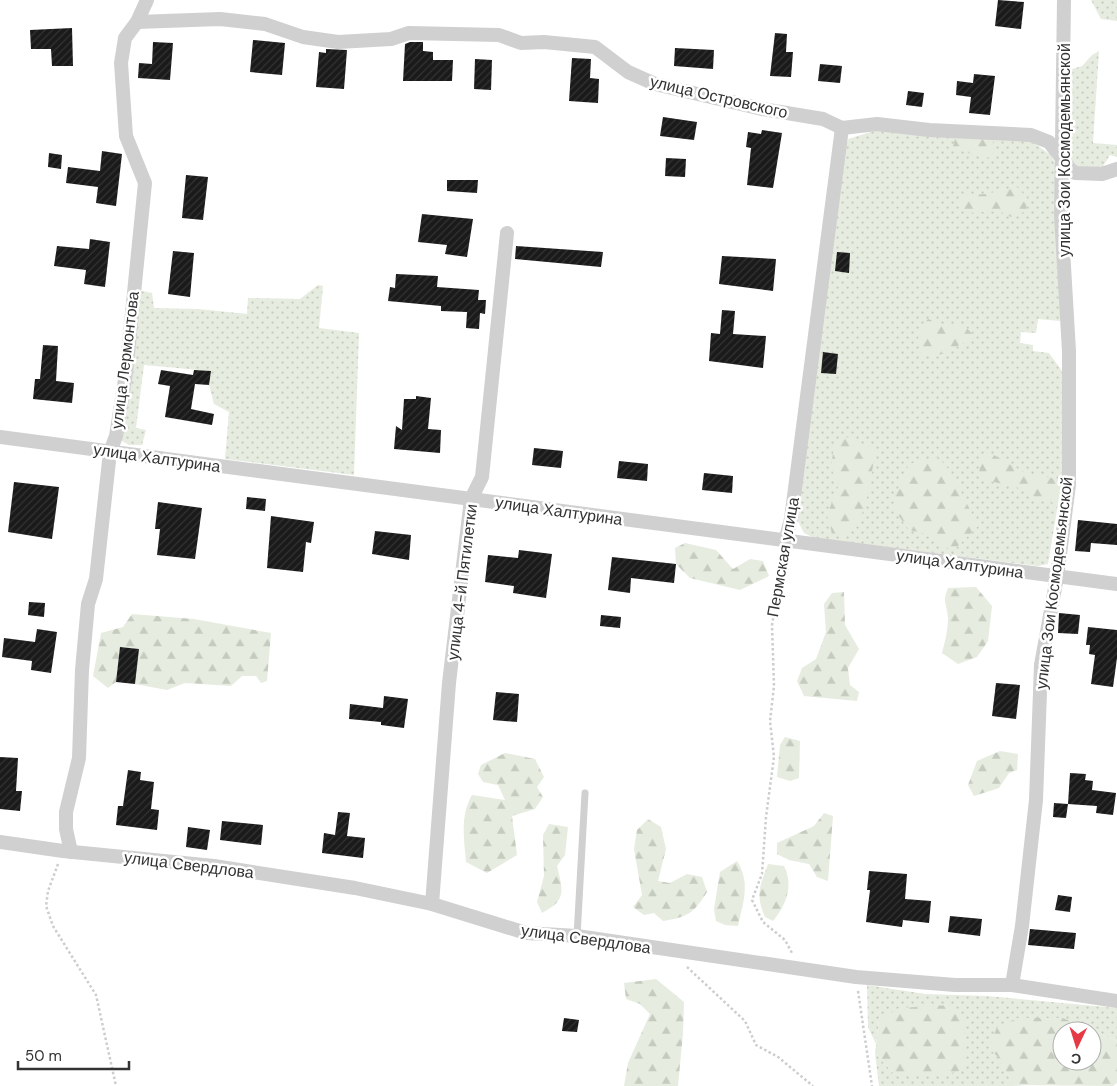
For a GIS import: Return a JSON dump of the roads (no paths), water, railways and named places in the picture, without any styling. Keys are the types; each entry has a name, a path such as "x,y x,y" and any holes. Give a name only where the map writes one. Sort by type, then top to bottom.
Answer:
{"street":[{"name":"улица Лермонтова","path":"67,852 66,812 79,758 82,670 88,613 96,579 110,452 116,436 126,373 145,183 126,136 121,63 125,38 136,22 147,0"},
{"name":"улица Зои Космодемьянской","path":"1012,985 1022,926 1036,800 1041,665 1057,576 1069,485 1069,351 1061,214 1064,0"},
{"name":"улица Островского","path":"136,22 220,19 265,24 304,37 338,42 390,39 409,33 499,35 521,43 544,42 595,47 628,72 655,84 762,109 823,120 842,128 877,124 929,130 1031,135 1049,142 1075,173 1102,174 1117,169"},
{"name":"Пермская улица","path":"785,541 791,519 842,128"},
{"name":"улица 4-й Пятилетки","path":"432,904 449,683 471,499 482,477 507,233"},
{"name":"улица Халтурина","path":"0,437 1117,584"},
{"name":"улица Свердлова","path":"0,842 67,852 214,866 355,888 432,904 526,933 577,936 856,977 955,985 1012,985 1117,1001"}],"lane":[{"path":"577,936 585,793"}]}
